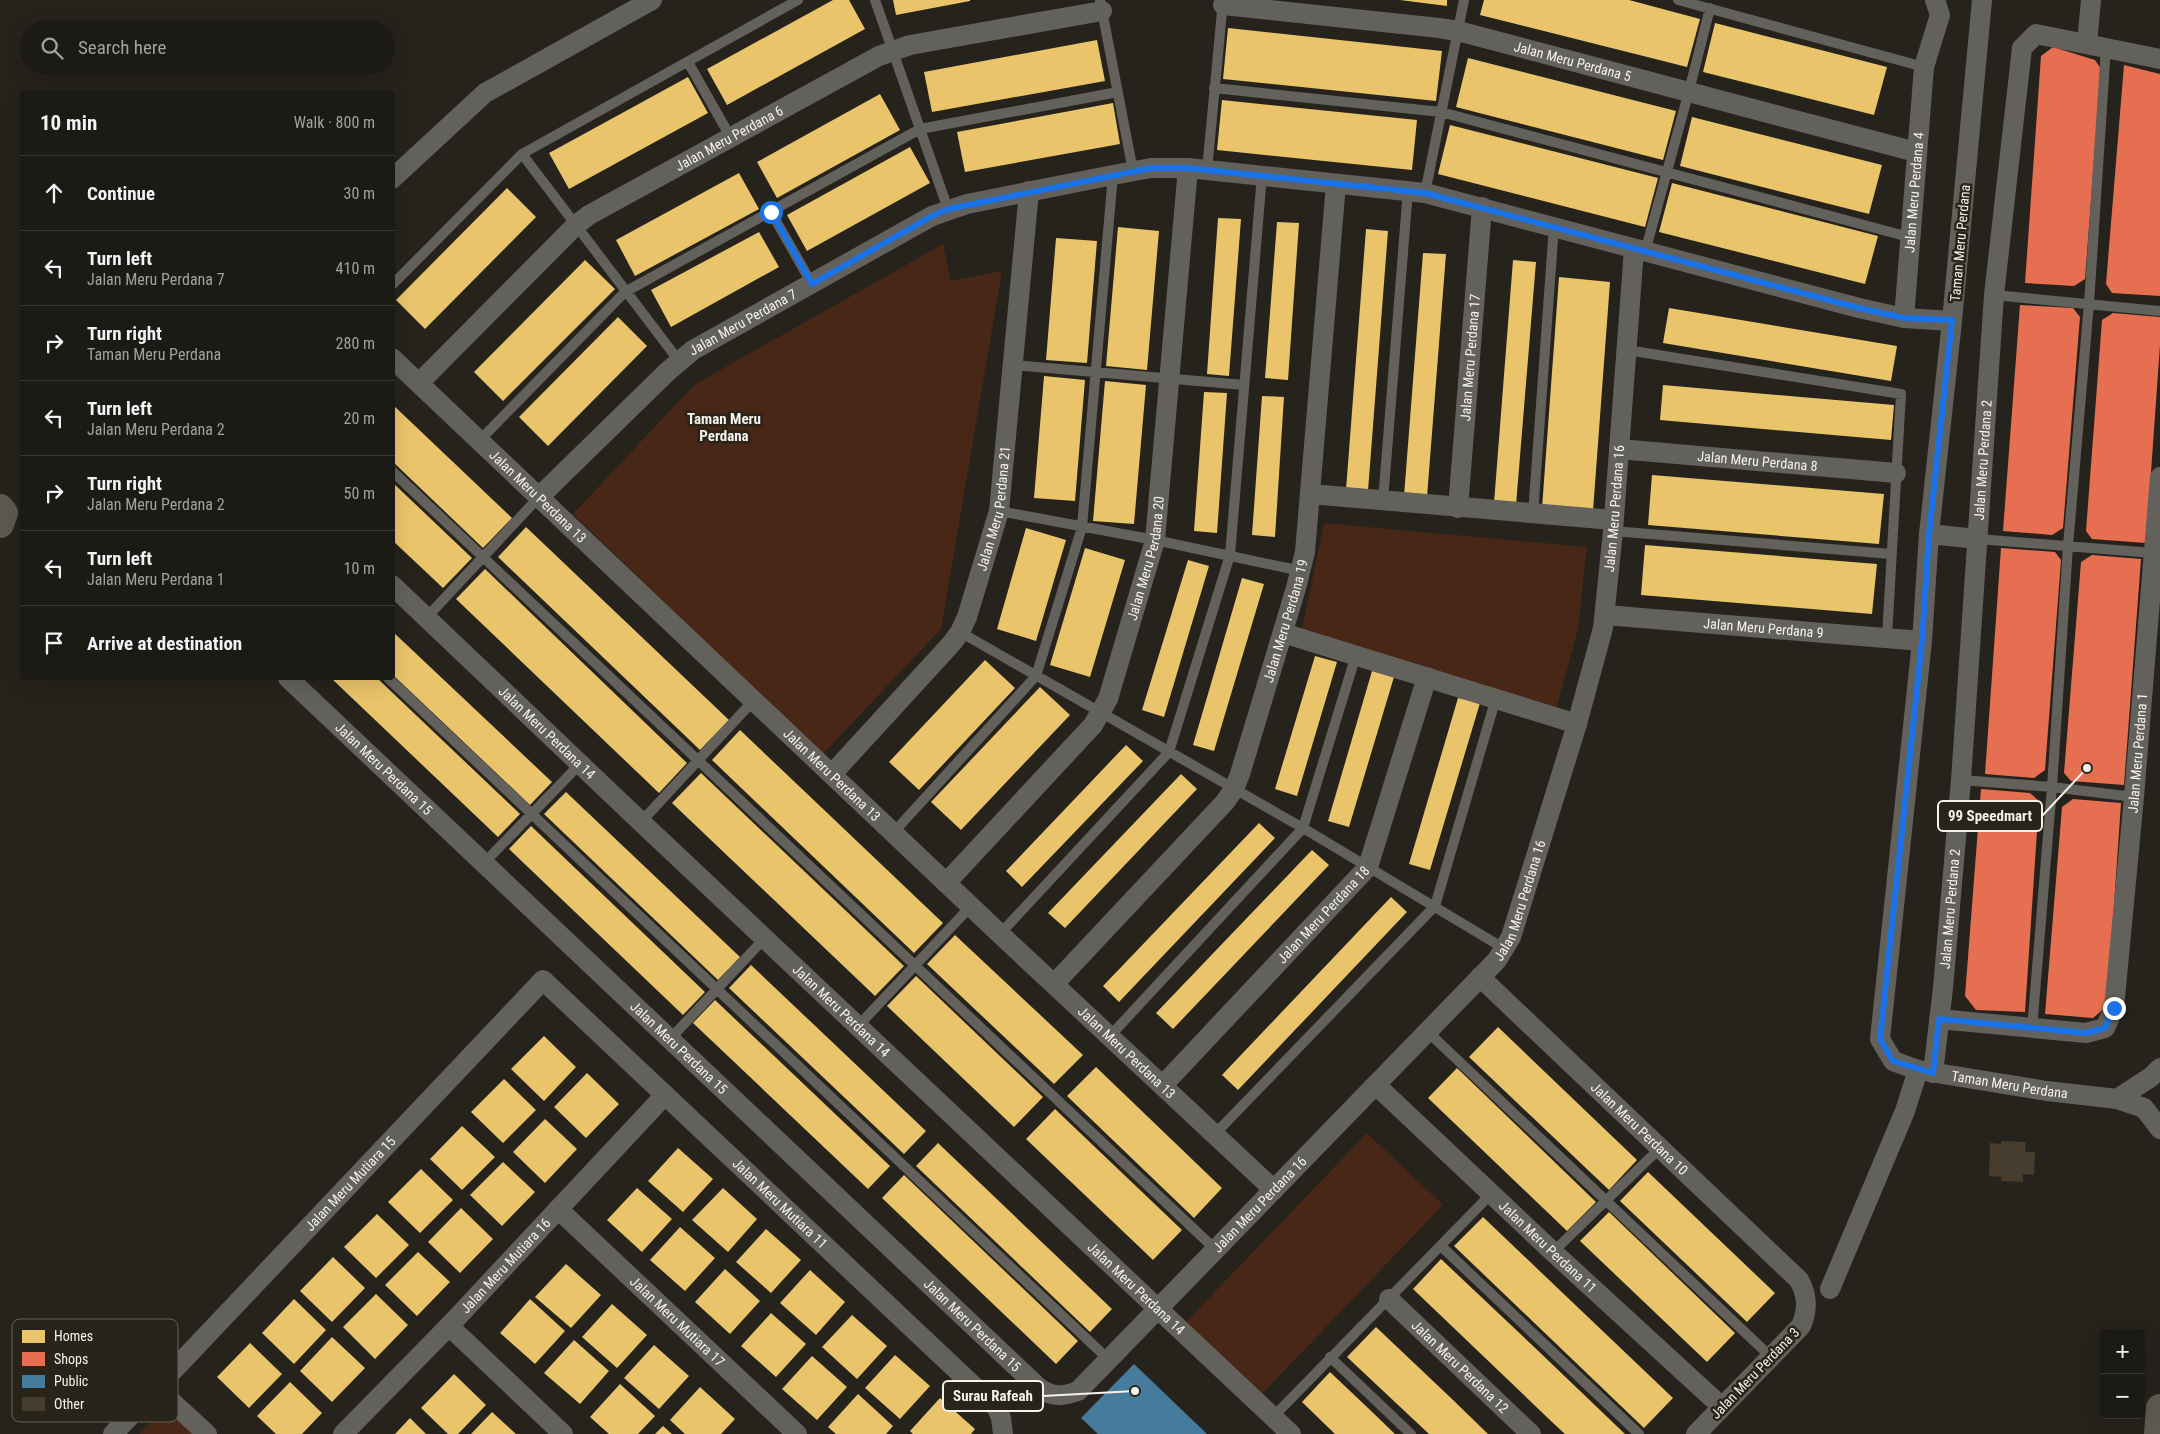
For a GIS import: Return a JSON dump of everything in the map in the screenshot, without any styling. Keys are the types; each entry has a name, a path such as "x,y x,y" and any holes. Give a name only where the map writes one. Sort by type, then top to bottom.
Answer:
{"main road":[{"path":"2158,1434 2160,1408"}],"street":[{"path":"395,176 485,93 652,0"},
{"name":"Jalan Meru Perdana 4","path":"1904,318 1924,67 1940,15 1935,0"},
{"name":"Taman Meru Perdana","path":"1982,0 1952,320 1929,534 1922,641 1880,1039 1893,1061 1925,1072 2047,1091 2118,1099 2144,1108 2160,1129"},
{"path":"2087,43 2092,0"},
{"name":"Jalan Meru Perdana 5","path":"1223,2 1458,32 1916,152"},
{"name":"Jalan Meru Perdana 6","path":"419,383 576,225 589,215 894,50 1101,5"},
{"name":"Jalan Meru Perdana 2","path":"1830,1289 1905,1111 1925,1072 1939,1019 1961,780 1994,295 2022,48 2036,34 2160,59"},
{"name":"Jalan Meru Perdana 7","path":"539,497 679,361 693,350 932,216 948,209 1133,171 1169,167 1197,169 1416,192 1554,226 1850,306 1904,318 1952,320"},
{"name":"Jalan Meru Perdana 20","path":"946,883 1101,714 1108,699 1155,540 1170,378 1197,169"},
{"name":"Jalan Meru Perdana 19","path":"1055,983 1225,802 1234,789 1301,571 1310,494 1336,184"},
{"name":"Jalan Meru Perdana 21","path":"832,774 960,632 999,511 1029,191"},
{"name":"Jalan Meru Perdana 17","path":"1458,508 1482,208"},
{"name":"Jalan Meru Perdana 16","path":"1078,1391 1428,1032 1505,949 1512,937 1577,724 1601,641 1606,615 1627,350 1639,250"},
{"name":"Jalan Meru Perdana 13","path":"395,361 1000,934 1055,983 1274,1190"},
{"name":"Jalan Meru Perdana 8","path":"1619,449 1896,473"},
{"name":"Jalan Meru Perdana 1","path":"2032,1029 2086,1033 2105,1028 2114,1008 2134,797 2160,478"},
{"path":"1310,494 1533,514 1613,526"},
{"path":"1929,534 1978,539"},
{"name":"Jalan Meru Perdana 14","path":"395,588 1291,1434"},
{"name":"Jalan Meru Perdana 9","path":"1606,615 1922,641"},
{"path":"1283,633 1577,724"},
{"name":"Jalan Meru Perdana 18","path":"1163,1085 1368,867 1427,677"},
{"name":"Jalan Meru Perdana 15","path":"290,680 1038,1388 1048,1394 1058,1396 1078,1391"},
{"name":"Jalan Meru Perdana 10","path":"1480,977 1799,1280"},
{"name":"Jalan Meru Mutiara 11","path":"543,980 997,1408 1001,1418 1003,1434"},
{"name":"Jalan Meru Mutiara 15","path":"178,1367 543,980"},
{"path":"1939,1019 2032,1029"},
{"path":"2118,1099 2151,1077 2160,1068"},
{"name":"Jalan Meru Perdana 11","path":"1376,1085 1553,1252 1722,1407"},
{"name":"Jalan Meru Mutiara 16","path":"343,1434 449,1326 665,1095"},
{"name":"Jalan Meru Mutiara 17","path":"558,1209 797,1434"},
{"name":"Jalan Meru Perdana 3","path":"1696,1434 1801,1326 1806,1315 1807,1302 1805,1290 1799,1280"},
{"name":"Jalan Meru Perdana 12","path":"1389,1299 1531,1434"},
{"path":"449,1326 563,1434"},
{"path":"178,1407 206,1434"},
{"name":"Jalan Meru Mutiara 15","path":"113,1434 125,1422"}],"lane":[{"path":"395,282 522,154 798,0"},
{"path":"875,0 948,209"},
{"path":"1384,501 1416,192 1441,112 1464,0"},
{"path":"1678,0 1924,67"},
{"path":"1197,169 1214,88 1223,2"},
{"path":"1101,5 1133,171"},
{"path":"1639,250 1666,172 1710,8"},
{"path":"2032,1029 2052,787 2068,546 2089,303 2106,47"},
{"path":"688,62 731,138"},
{"path":"1214,88 1441,112 1909,237"},
{"path":"479,441 625,292 920,129 1118,92"},
{"path":"522,154 679,361"},
{"path":"893,833 1036,676 1082,527 1113,175"},
{"path":"1000,934 1169,752 1230,555 1262,175"},
{"path":"771,212 812,284"},
{"path":"1533,514 1554,226"},
{"path":"1994,295 2160,311"},
{"path":"1627,350 1900,394 1887,637"},
{"path":"1014,365 1244,385"},
{"path":"395,474 1215,1249"},
{"path":"427,618 539,497"},
{"path":"999,511 1155,540 1301,571"},
{"path":"1613,526 1891,554"},
{"path":"1978,539 2153,552"},
{"path":"960,632 1303,828 1505,949"},
{"path":"1110,1036 1303,828 1356,655"},
{"path":"390,680 1108,1360"},
{"path":"1214,1135 1435,906 1496,698"},
{"path":"641,822 754,700"},
{"path":"484,863 580,764"},
{"path":"1961,780 2052,787 2134,797"},
{"path":"858,1026 971,906"},
{"path":"670,1039 765,938"},
{"path":"1428,1032 1771,1357"},
{"path":"1553,1252 1660,1148"},
{"path":"1273,1417 1492,1193"},
{"path":"1441,1246 1639,1434"},
{"path":"1330,1357 1411,1434"}],"shaded area":[{"path":"943,244 951,281 1002,271 941,629 822,755 573,514 694,385"},
{"path":"1324,523 1587,547 1578,629 1554,717 1302,630"},
{"path":"1367,1133 1443,1205 1261,1395 1185,1323"},
{"path":"178,1418 195,1434 139,1434 151,1422 178,1422"}],"building: Homes":[{"path":"833,0 849,0 865,29 727,105 707,69"},
{"path":"893,0 970,0 970,1 896,15"},
{"path":"1400,0 1447,0 1447,6"},
{"path":"1484,0 1629,0 1700,19 1687,67 1480,15"},
{"path":"1715,23 1887,67 1874,115 1703,72"},
{"path":"1228,28 1442,51 1436,101 1223,79"},
{"path":"1097,40 1105,81 932,112 924,72"},
{"path":"1468,58 1676,111 1663,160 1456,107"},
{"path":"688,77 708,113 569,189 549,153"},
{"path":"880,94 900,130 777,198 757,162"},
{"path":"1222,100 1417,120 1412,170 1217,150"},
{"path":"1113,103 1120,144 965,172 957,132"},
{"path":"1692,117 1882,165 1869,214 1680,166"},
{"path":"1450,125 1658,178 1645,227 1438,174"},
{"path":"910,147 930,183 807,251 787,215"},
{"path":"739,173 759,209 635,276 616,240"},
{"path":"1672,183 1878,236 1865,284 1659,232"},
{"path":"507,188 536,217 425,329 396,300"},
{"path":"1218,218 1241,219 1229,376 1207,374"},
{"path":"1277,222 1299,223 1288,380 1265,378"},
{"path":"1118,227 1159,231 1147,370 1106,366"},
{"path":"1366,229 1388,231 1368,491 1346,490"},
{"path":"759,232 779,267 671,327 651,290"},
{"path":"1056,238 1097,241 1087,363 1046,360"},
{"path":"1423,253 1446,254 1427,497 1404,496"},
{"path":"585,260 615,289 503,401 474,372"},
{"path":"1513,260 1536,262 1516,505 1494,503"},
{"path":"1559,277 1610,282 1593,511 1542,508"},
{"path":"1669,308 1897,346 1891,381 1663,343"},
{"path":"618,317 647,346 548,446 519,417"},
{"path":"1044,376 1085,380 1075,501 1034,498"},
{"path":"1105,381 1146,385 1134,524 1093,521"},
{"path":"1663,385 1894,405 1891,440 1660,420"},
{"path":"1204,392 1227,393 1217,533 1194,531"},
{"path":"1262,396 1284,397 1275,537 1252,535"},
{"path":"395,407 512,518 483,548 395,464"},
{"path":"1652,475 1884,494 1879,544 1648,525"},
{"path":"395,485 472,558 443,588 395,543"},
{"path":"526,527 729,720 700,750 498,557"},
{"path":"1026,528 1066,540 1036,641 997,629"},
{"path":"1645,545 1877,564 1872,614 1641,595"},
{"path":"1085,548 1125,560 1090,677 1050,665"},
{"path":"1188,560 1209,566 1164,717 1142,710"},
{"path":"485,569 687,763 659,793 456,599"},
{"path":"1242,578 1264,584 1214,751 1193,745"},
{"path":"395,634 552,782 530,805 395,677"},
{"path":"1315,656 1337,662 1297,796 1275,789"},
{"path":"985,660 1015,688 919,790 889,762"},
{"path":"1372,671 1394,677 1349,827 1328,821"},
{"path":"333,680 379,680 520,814 498,837"},
{"path":"1040,687 1070,715 961,830 931,802"},
{"path":"1458,698 1480,703 1430,870 1409,864"},
{"path":"740,730 943,923 914,953 712,760"},
{"path":"1126,745 1143,761 1022,887 1006,871"},
{"path":"701,773 904,966 875,996 672,803"},
{"path":"1181,774 1197,789 1065,928 1048,913"},
{"path":"566,792 740,957 718,980 544,814"},
{"path":"1259,823 1275,838 1119,1002 1103,986"},
{"path":"531,826 705,992 683,1015 509,849"},
{"path":"1312,850 1329,865 1173,1029 1156,1013"},
{"path":"1391,897 1407,912 1238,1090 1222,1075"},
{"path":"955,935 1083,1055 1054,1084 927,964"},
{"path":"751,965 926,1131 904,1154 729,988"},
{"path":"916,976 1043,1097 1014,1127 887,1006"},
{"path":"715,1000 890,1166 868,1189 693,1023"},
{"path":"1498,1027 1637,1160 1609,1190 1469,1057"},
{"path":"544,1036 576,1067 544,1101 511,1069"},
{"path":"1096,1067 1222,1188 1194,1218 1067,1096"},
{"path":"1457,1068 1596,1202 1567,1231 1428,1098"},
{"path":"587,1073 619,1104 586,1138 554,1107"},
{"path":"504,1079 536,1110 503,1143 471,1112"},
{"path":"1055,1109 1182,1230 1153,1260 1026,1139"},
{"path":"545,1119 577,1149 545,1183 513,1152"},
{"path":"462,1126 495,1157 462,1190 430,1159"},
{"path":"938,1143 1112,1309 1090,1332 916,1166"},
{"path":"678,1148 713,1179 683,1212 648,1181"},
{"path":"503,1162 535,1192 502,1226 470,1195"},
{"path":"421,1169 453,1200 420,1233 388,1202"},
{"path":"1648,1172 1775,1293 1747,1322 1620,1201"},
{"path":"904,1175 1078,1341 1056,1364 882,1198"},
{"path":"637,1188 672,1219 642,1252 607,1220"},
{"path":"723,1188 757,1219 728,1252 692,1220"},
{"path":"461,1208 493,1239 460,1273 428,1242"},
{"path":"1609,1212 1735,1333 1707,1362 1580,1241"},
{"path":"377,1214 409,1245 376,1278 344,1247"},
{"path":"1483,1217 1673,1398 1644,1428 1454,1246"},
{"path":"680,1227 715,1258 685,1291 650,1260"},
{"path":"766,1229 801,1260 771,1293 736,1262"},
{"path":"418,1252 450,1282 417,1316 385,1285"},
{"path":"333,1257 365,1288 332,1322 300,1291"},
{"path":"1441,1259 1625,1434 1565,1434 1552,1422 1413,1289"},
{"path":"566,1264 601,1295 571,1328 535,1297"},
{"path":"725,1269 760,1301 730,1334 695,1302"},
{"path":"810,1270 845,1302 816,1335 780,1303"},
{"path":"376,1294 408,1325 375,1359 343,1327"},
{"path":"294,1299 326,1330 294,1364 262,1333"},
{"path":"530,1299 565,1331 535,1364 500,1333"},
{"path":"612,1304 647,1335 617,1368 582,1337"},
{"path":"771,1313 806,1344 776,1377 741,1346"},
{"path":"852,1315 887,1346 857,1379 822,1347"},
{"path":"1376,1327 1488,1434 1429,1434 1347,1357"},
{"path":"332,1337 365,1368 332,1402 300,1371"},
{"path":"574,1340 609,1371 580,1404 544,1373"},
{"path":"250,1343 282,1374 249,1408 217,1377"},
{"path":"654,1345 689,1376 659,1409 624,1378"},
{"path":"895,1355 930,1386 900,1419 865,1388"},
{"path":"812,1356 847,1387 817,1420 782,1389"},
{"path":"1330,1372 1395,1434 1335,1434 1302,1402"},
{"path":"454,1374 486,1405 458,1434 448,1434 421,1408"},
{"path":"290,1382 322,1413 302,1434 276,1434 257,1416"},
{"path":"620,1384 655,1416 638,1434 609,1434 590,1417"},
{"path":"700,1387 735,1419 721,1434 685,1434 670,1420"},
{"path":"858,1394 893,1426 886,1434 836,1434 828,1427"},
{"path":"940,1398 975,1429 971,1434 913,1434 910,1431"},
{"path":"492,1412 516,1434 471,1434"},
{"path":"410,1418 426,1434 395,1434"},
{"path":"663,1426 672,1434 655,1434"}],"building: Shops":[{"path":"2053,47 2095,60 2101,69 2085,279 2074,286 2025,283 2041,56"},
{"path":"2124,65 2160,74 2160,296 2112,293 2106,284"},
{"path":"2020,305 2073,308 2080,317 2063,528 2052,535 2003,531"},
{"path":"2113,313 2160,317 2160,345 2146,543 2092,539 2086,531 2102,320"},
{"path":"2001,548 2055,552 2061,560 2045,770 2034,778 1985,774"},
{"path":"2092,555 2141,559 2124,785 2071,781 2064,773 2081,562"},
{"path":"1981,789 2030,793 2039,801 2025,1012 1976,1010 1965,996"},
{"path":"2073,799 2121,803 2107,1006 2093,1018 2045,1014 2062,807"}],"building: Public":[{"path":"1134,1364 1207,1434 1098,1434 1081,1418"}],"building: Other":[{"path":"2001,1141 2026,1142 2025,1152 2035,1152 2034,1175 2023,1174 2023,1182 2001,1181 2001,1177 1989,1176 1990,1143 2001,1144"}],"place":[{"name":"99 Speedmart","path":"2087,768"},
{"name":"Surau Rafeah","path":"1135,1391"}],"district":[{"name":"Taman Meru Perdana","path":"724,428"}],"route":[{"path":"771,212 812,284 932,216 948,209 1029,191 1151,168 1188,168 1425,193 1859,308 1904,318 1952,320 1929,534 1922,641 1880,1039 1893,1061 1933,1073 1939,1019 2086,1033 2105,1028 2114,1008"}]}
